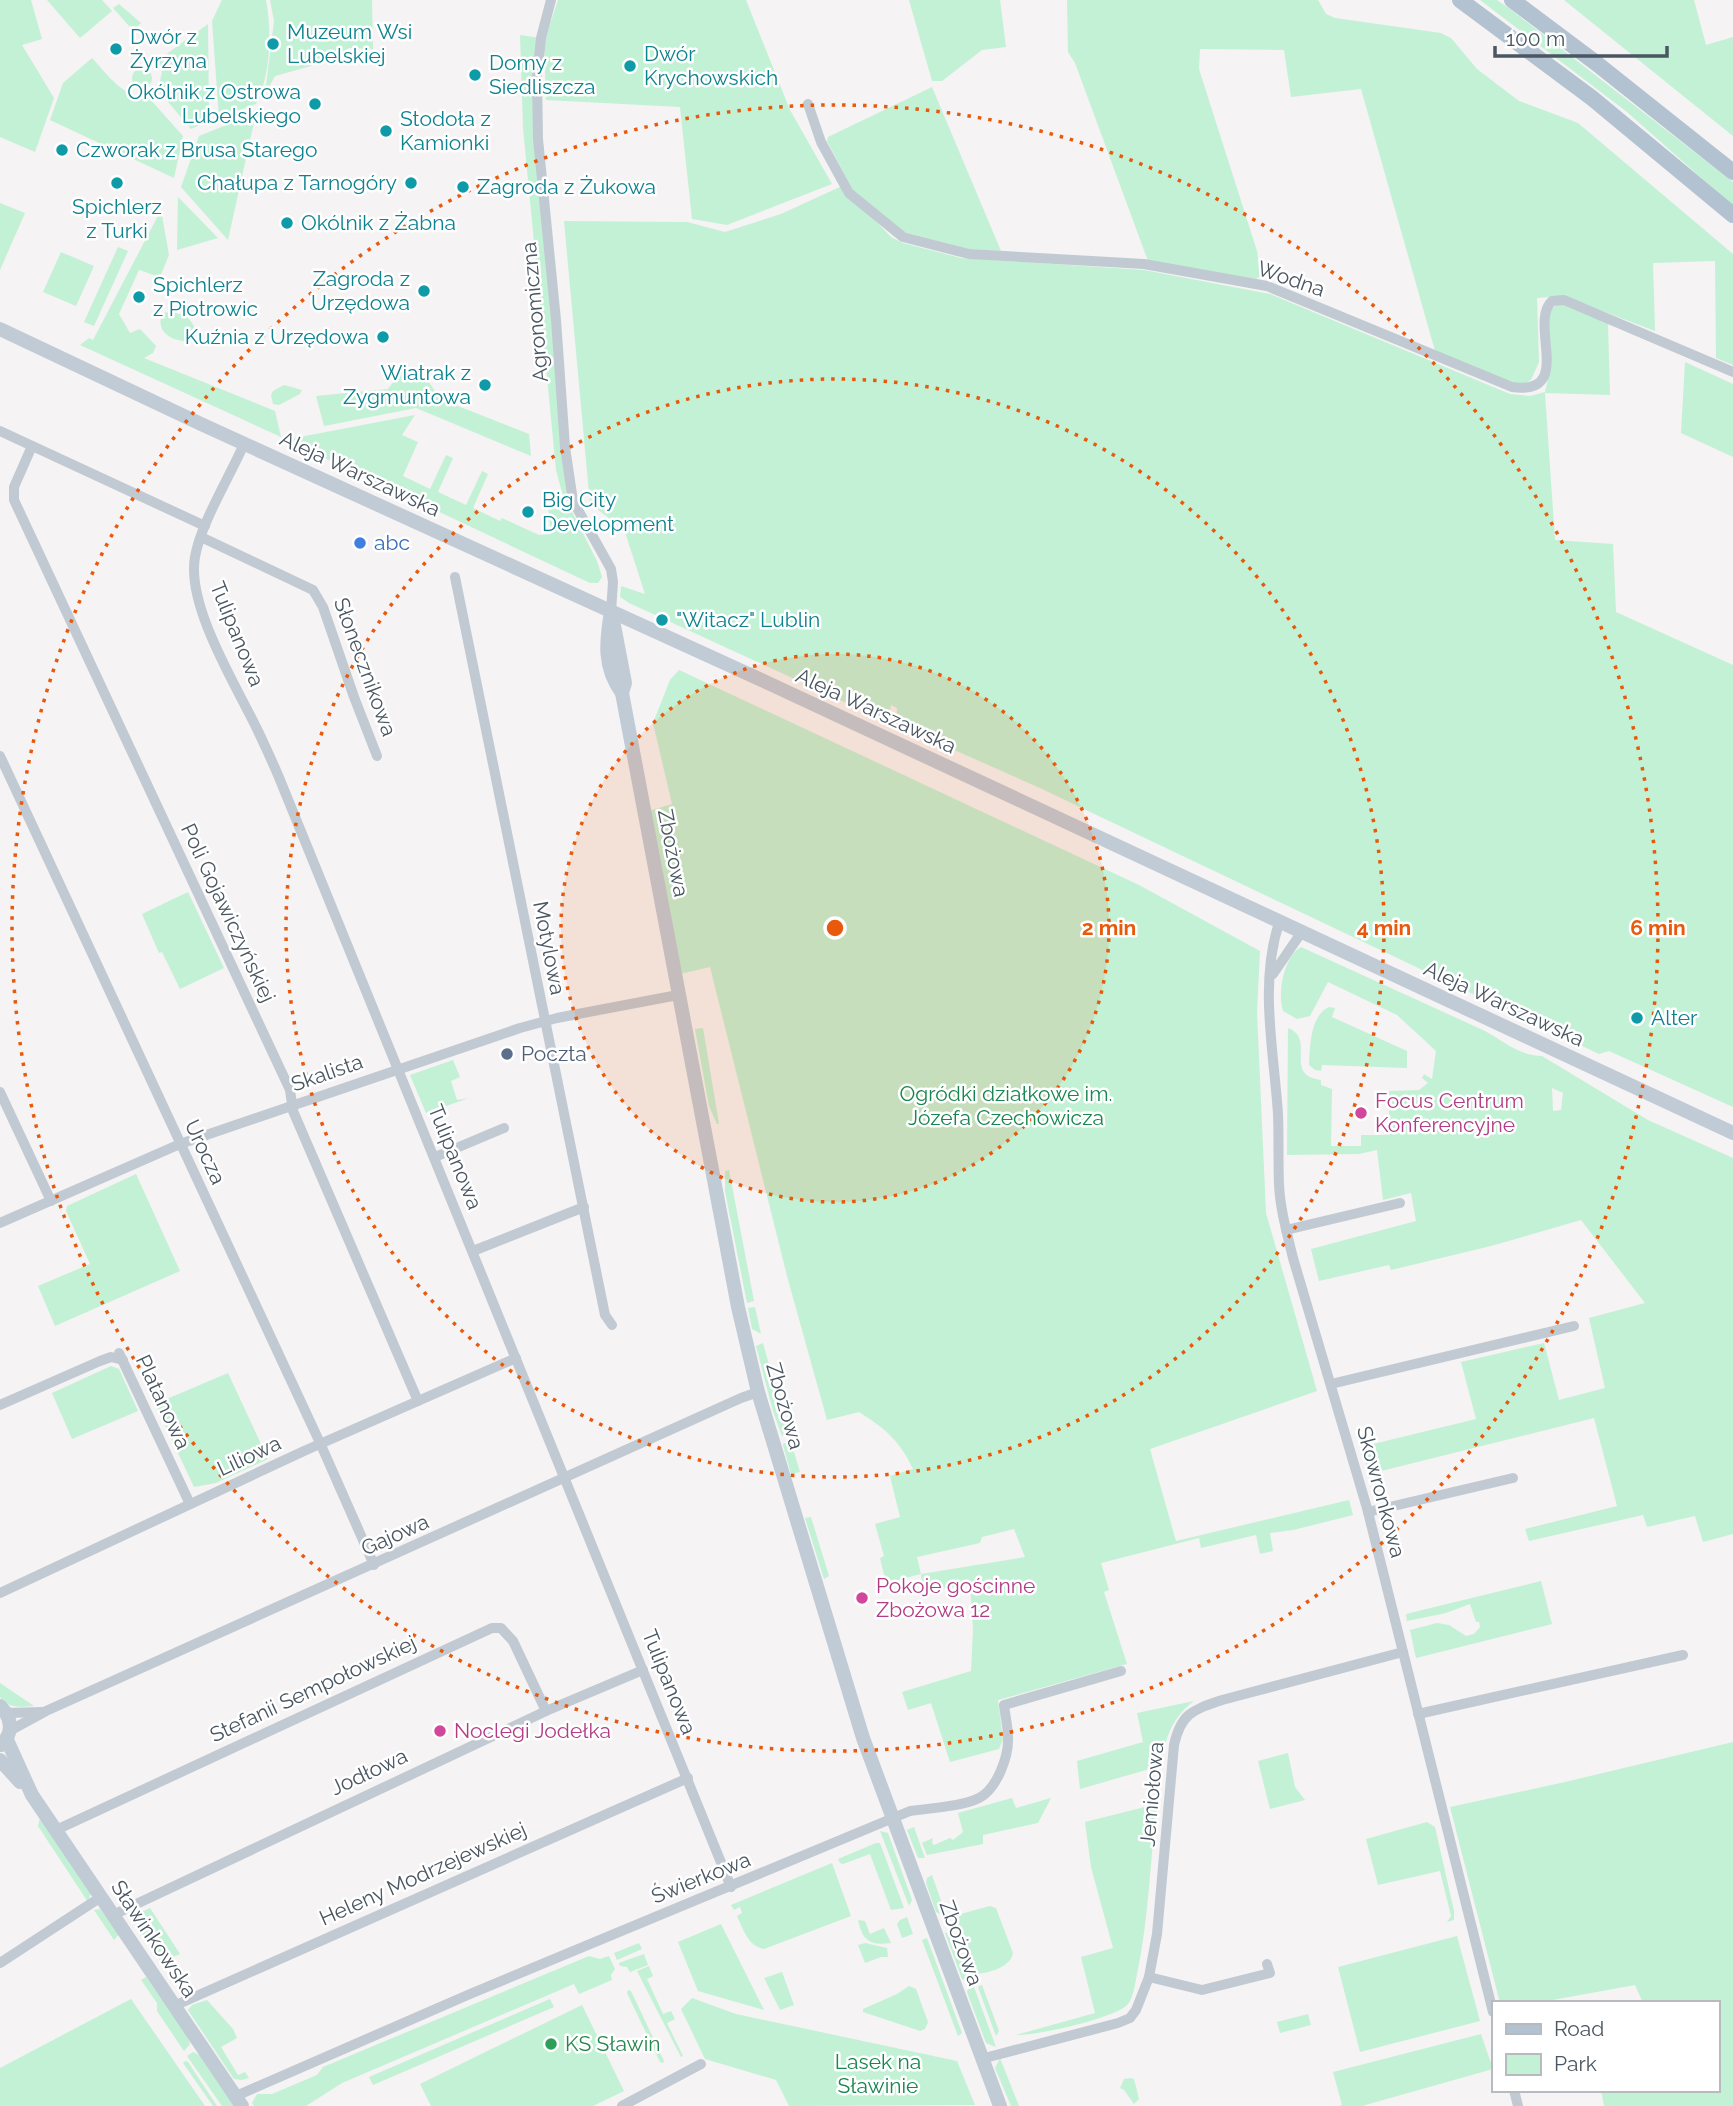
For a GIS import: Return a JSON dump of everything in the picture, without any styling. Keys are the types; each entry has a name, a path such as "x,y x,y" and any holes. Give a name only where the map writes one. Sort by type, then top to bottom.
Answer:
{"main road":[{"path":"1460,0 1592,98 1733,215"},
{"path":"1512,0 1733,172"}],"street":[{"name":"Agronomiczna","path":"551,0 541,38 537,77 538,139 556,320 565,447 573,500 611,569 614,587 611,612"},
{"name":"Wodna","path":"808,104 821,142 849,193 903,237 969,254 1144,264 1266,286 1512,387 1526,389 1536,385 1544,377 1547,368 1546,311 1552,301 1564,300 1733,372"},
{"name":"Aleja Warszawska","path":"0,330 1733,1133"},
{"path":"0,431 205,526"},
{"name":"Tulipanowa","path":"244,444 205,526 195,556 195,582 210,630 278,775 732,1886"},
{"name":"Poli Gojawiczyńskiej","path":"32,446 14,487 14,500 286,1081 292,1105 418,1402"},
{"name":"Słonecznikowa","path":"201,537 313,590 318,597 377,756"},
{"name":"Motylowa","path":"455,576 605,1315 612,1325"},
{"name":"Zbożowa","path":"611,612 625,683 622,693 678,995 738,1307 758,1392 863,1738 1000,2106"},
{"name":"Urocza","path":"0,756 374,1565"},
{"name":"Skowronkowa","path":"1279,923 1272,952 1270,1016 1278,1116 1279,1186 1286,1230 1368,1512 1492,2008"},
{"path":"1271,978 1301,933"},
{"name":"Skalista","path":"0,1223 180,1144 398,1069 544,1021 678,995"},
{"path":"0,1093 51,1201"},
{"path":"435,1157 504,1128"},
{"path":"1286,1230 1400,1203"},
{"path":"473,1251 584,1207"},
{"path":"1331,1384 1574,1326"},
{"name":"Platanowa","path":"0,1405 100,1361 121,1357 190,1504"},
{"name":"Liliowa","path":"0,1593 304,1451 321,1446 516,1358"},
{"name":"Gajowa","path":"6,1739 46,1711 758,1392"},
{"path":"1368,1512 1513,1478"},
{"name":"Stefanii Sempołowskiej","path":"56,1830 492,1628 507,1631 546,1710"},
{"name":"Jemiołowa","path":"981,2059 1125,2021 1134,2014 1149,1977 1157,1934 1174,1745 1178,1729 1186,1716 1197,1707 1403,1652"},
{"path":"1418,1714 1684,1656"},
{"name":"Jodłowa","path":"113,1915 546,1710 643,1670"},
{"name":"Świerkowa","path":"239,2101 446,2005 892,1818 910,1811 971,1801 986,1793 1000,1772 1009,1740 1004,1705 1121,1671"},
{"name":"Gajowa","path":"3,1710 46,1711"},
{"name":"Sławinkowska","path":"3,1710 6,1739 32,1795"},
{"name":"Sławinkowska","path":"0,1760 32,1795 239,2101"},
{"name":"Heleny Modrzejewskiej","path":"174,2006 688,1778"},
{"path":"0,1963 101,1898"},
{"path":"1149,1977 1202,1990 1270,1973 1267,1964"},
{"path":"621,2106 701,2064"}],"green space":[{"path":"0,0 31,0 42,39 22,45 54,98 35,152 0,137"},
{"path":"47,0 102,0 112,11 80,38"},
{"path":"222,0 266,0 269,39 265,79 256,104 219,118 212,21"},
{"path":"270,0 372,0 373,49 349,48 329,61 275,76 265,94 274,21"},
{"path":"558,0 746,0 790,110 832,184 727,225 692,219 680,107 546,100 544,42"},
{"path":"909,0 1000,0 1006,47 982,50 942,81 932,81"},
{"path":"1067,0 1318,0 1326,14 1335,18 1441,33 1451,38 1477,69 1519,101 1578,123 1733,254 1733,365 1716,358 1715,261 1653,263 1655,331 1563,296 1537,298 1539,362 1531,380 1523,385 1513,384 1435,351 1361,89 1291,97 1284,50 1200,49 1199,69 1257,251 1261,276 1256,279 1148,261 1075,63 1068,52"},
{"path":"1480,0 1497,0 1510,9 1733,182 1733,206 1627,112"},
{"path":"1564,0 1694,0 1706,45 1733,37 1733,136"},
{"path":"119,4 141,23 137,27 129,26 113,8"},
{"path":"208,24 209,121 191,129 158,90 162,72 157,61"},
{"path":"520,35 541,38 537,77 573,501 564,500 556,470 523,128"},
{"path":"92,58 124,90 149,98 183,136 174,178 50,120 63,83"},
{"path":"142,68 149,71 152,78 149,85 142,88 135,85 132,78 135,71"},
{"path":"932,87 1001,251 968,249 904,232 853,190 827,141 828,137"},
{"path":"256,113 228,240 181,187 199,136"},
{"path":"842,186 891,237 903,243 961,258 1144,270 1270,294 1510,394 1530,396 1545,392 1548,379 1546,316 1557,304 1562,303 1608,323 1610,395 1545,393 1555,540 1613,544 1616,612 1733,665 1733,1107 1609,1051 1599,1054 1042,789 896,724 897,708 891,705 888,722 620,597 621,586 645,594 624,529 590,504 564,221 687,222 725,232 781,214"},
{"path":"178,197 218,238 177,250"},
{"path":"0,203 25,213 0,270"},
{"path":"161,210 169,255 160,277 139,270 119,314 130,333 140,329 156,346 153,353 144,358 275,411 281,437 80,345 89,338 93,340"},
{"path":"118,247 128,251 94,326 84,322"},
{"path":"61,252 94,266 76,306 43,292"},
{"path":"171,312 184,316 192,323 196,332 190,341 177,340 163,331 160,320 162,313"},
{"path":"1685,362 1733,384 1733,457 1681,433"},
{"path":"402,371 427,379 440,399 529,434 531,456 416,408 324,426 316,396 388,389"},
{"path":"284,385 302,390 300,394 279,405 273,404 273,391"},
{"path":"415,415 402,435 418,442 403,476 430,489 446,455 453,458 438,492 466,505 482,471 488,474 473,508 539,535 551,534 548,505 550,501 563,513 564,505 568,504 597,561 602,577 598,583 590,583 314,453 298,451 279,441"},
{"name":"Ogródki działkowe im. Józefa Czechowicza","path":"679,670 1139,885 1260,951 1257,1012 1266,1213 1317,1391 1150,1449 1176,1541 1349,1500 1353,1515 1270,1533 1273,1551 1260,1554 1256,1535 1201,1548 1199,1538 1101,1563 1109,1590 1104,1592 1127,1664 998,1700 1003,1739 999,1749 950,1762 931,1703 908,1710 902,1692 971,1671 973,1629 970,1584 923,1592 921,1574 886,1583 880,1558 884,1556 875,1524 900,1517 890,1476 913,1469 891,1436 859,1412 827,1420 787,1276 710,967 680,974 649,811 672,804 653,723 670,680","holes":["1014,1529 1025,1557 921,1574 917,1557 980,1543 982,1537"]},
{"path":"188,892 224,968 180,989 162,952 159,953 142,914"},
{"path":"1301,947 1485,1031 1519,1051 1542,1056 1648,1120 1733,1158 1733,1534 1703,1542 1695,1516 1647,1527 1643,1515 1529,1541 1525,1529 1617,1506 1594,1418 1369,1474 1361,1447 1476,1419 1461,1362 1544,1343 1559,1400 1605,1388 1589,1318 1645,1303 1581,1220 1491,1246 1391,1270 1389,1265 1319,1281 1311,1249 1416,1221 1411,1193 1383,1200 1377,1150 1359,1154 1287,1155 1288,1028 1296,1033 1300,1040 1303,1071 1310,1077 1321,1080 1321,1085 1332,1089 1331,1146 1361,1146 1361,1135 1385,1135 1389,1131 1389,1091 1419,1090 1428,1083 1422,1078 1424,1074 1432,1079 1436,1051 1397,1015 1328,982 1310,1016 1297,1019 1283,1011 1283,976 1295,952","holes":["1552,1088 1563,1093 1561,1110 1553,1111"]},
{"path":"1329,1007 1335,1008 1332,1017 1407,1051 1407,1068 1322,1065 1321,1071 1315,1070 1309,1065 1312,1032 1318,1017"},
{"path":"703,1028 719,1124 709,1106 695,1029"},
{"path":"453,1060 460,1077 451,1081 457,1100 469,1098 426,1113 410,1075"},
{"path":"729,1170 754,1301 747,1303 725,1191 725,1171"},
{"path":"136,1174 180,1271 55,1326 38,1286 90,1264 66,1211 67,1206"},
{"path":"755,1307 761,1334 752,1329 748,1308"},
{"path":"763,1343 788,1434 782,1436 756,1346"},
{"path":"111,1366 119,1369 138,1411 72,1439 52,1393"},
{"path":"228,1373 268,1459 216,1483 194,1487 155,1404"},
{"path":"791,1442 800,1472 791,1474 783,1445"},
{"path":"811,1517 829,1576 824,1579 805,1518"},
{"path":"1541,1581 1552,1624 1416,1658 1410,1630 1437,1623 1449,1625 1466,1636 1474,1634 1480,1627 1479,1622 1476,1622 1470,1604 1446,1613 1407,1621 1406,1614"},
{"path":"0,1683 34,1706 7,1704 0,1697"},
{"path":"1194,1701 1180,1714 1171,1729 1160,1766 1080,1789 1077,1761 1143,1742 1137,1713"},
{"path":"1733,1742 1733,2106 1604,2106 1601,2092 1719,2092 1719,2001 1642,2001 1635,1985 1547,2001 1499,2001 1450,1807"},
{"path":"1288,1753 1295,1787 1305,1800 1270,1809 1258,1761"},
{"path":"1012,1798 1016,1808 1051,1798 1038,1823 983,1835 983,1844 927,1855 922,1843 933,1838 934,1845 950,1838 953,1840 963,1832 958,1813"},
{"path":"1157,1804 1144,1932 1130,2001 1121,2009 1093,2020 1016,2035 1095,2013 1081,1957 1113,1948 1091,1867 1085,1822"},
{"path":"40,1817 91,1893 88,1902 38,1826"},
{"path":"1427,1822 1435,1827 1454,1911 1454,1920 1447,1922 1451,1916 1440,1871 1378,1885 1366,1839"},
{"path":"914,1827 925,1858 918,1858 907,1830"},
{"path":"880,1831 888,1833 912,1900 909,1906"},
{"path":"880,1843 904,1908 891,1910 870,1854 843,1864 838,1859"},
{"path":"832,1863 851,1916 764,1949 750,1941 737,1916 742,1913 740,1907 734,1910 731,1905"},
{"path":"932,1875 945,1912 940,1914 936,1912 926,1883 927,1878"},
{"path":"990,1906 996,1908 1013,1953 1008,1963 1003,1966 974,1974 953,1916"},
{"path":"150,1908 180,1954 161,1962 131,1917"},
{"path":"100,1909 119,1934 114,1940 94,1910"},
{"path":"907,1917 913,1934 902,1938 897,1924"},
{"path":"858,1920 865,1921 870,1934 884,1928 891,1943 868,1940"},
{"path":"721,1924 764,2010 698,1991 678,1942"},
{"path":"953,1931 971,1980 962,1979 945,1933"},
{"path":"1457,1936 1480,2021 1360,2052 1338,1967"},
{"path":"927,1938 962,2033 958,2036 922,1940"},
{"path":"639,1943 642,1949 617,1960 614,1953"},
{"path":"865,1943 887,1948 888,1957 865,1963 858,1945"},
{"path":"644,1954 648,1965 630,1972 627,1967 620,1966 619,1963"},
{"path":"589,1956 600,1959 609,1956 615,1969 611,1975 612,1980 579,1994 574,1984 342,2083 306,2106 254,2106 252,2103 257,2094 272,2094 317,2075 323,2067"},
{"path":"649,1966 653,1976 647,1979 663,2014 671,2011 675,2019 667,2023 683,2056 681,2057 637,1971"},
{"path":"782,1972 794,2005 780,2010 764,1978"},
{"path":"146,1977 189,2038 190,2044 184,2051 157,2011 157,2003 141,1980"},
{"path":"982,1985 999,2031 996,2036 978,1987"},
{"path":"909,1986 916,1989 928,2022 925,2029 920,2031 863,2012 863,2009"},
{"path":"974,1987 996,2047 986,2043 967,1992"},
{"path":"628,1990 631,1991 663,2063 660,2062 627,1993"},
{"name":"Lasek na Sławinie","path":"692,1998 736,2014 957,2061 975,2105 789,2106 776,2080 705,2059 681,2009"},
{"path":"131,1999 205,2106 0,2106 0,2068"},
{"path":"550,1999 554,2007 373,2085 369,2077"},
{"path":"207,2000 233,2029 237,2038 221,2047 238,2075 245,2072 249,2078 234,2079 188,2010 192,2005"},
{"name":"KS Sławin","path":"582,2005 624,2091 593,2106 431,2106 420,2084"},
{"path":"1308,2014 1311,2025 1280,2033 1277,2022"},
{"path":"1481,2034 1492,2066 1492,2069 1362,2106 1339,2106 1342,2105 1333,2072"},
{"path":"193,2052 201,2056 235,2106 222,2106 187,2056"},
{"path":"1000,2058 1019,2106 1011,2106 995,2068"},
{"path":"185,2061 217,2106 213,2106 183,2063"},
{"path":"1124,2079 1134,2079 1139,2099 1134,2104 1120,2088"}],"place":[{"name":"Muzeum Wsi Lubelskiej","path":"273,44"},
{"name":"Dwór z Żyrzyna","path":"116,49"},
{"name":"Dwór Krychowskich","path":"630,66"},
{"name":"Domy z Siedliszcza","path":"475,75"},
{"name":"Okólnik z Ostrowa Lubelskiego","path":"315,104"},
{"name":"Stodoła z Kamionki","path":"386,131"},
{"name":"Czworak z Brusa Starego","path":"62,150"},
{"name":"Spichlerz z Turki","path":"117,183"},
{"name":"Chałupa z Tarnogóry","path":"411,183"},
{"name":"Zagroda z Żukowa","path":"463,187"},
{"name":"Okólnik z Żabna","path":"287,223"},
{"name":"Zagroda z Urzędowa","path":"424,291"},
{"name":"Spichlerz z Piotrowic","path":"139,297"},
{"name":"Kuźnia z Urzędowa","path":"383,337"},
{"name":"Wiatrak z Zygmuntowa","path":"485,385"},
{"name":"Big City Development","path":"528,512"},
{"name":"abc","path":"360,543"},
{"name":"\"Witacz\" Lublin","path":"662,620"},
{"name":"Alter","path":"1637,1018"},
{"name":"Poczta","path":"507,1054"},
{"name":"Focus Centrum Konferencyjne","path":"1361,1113"},
{"name":"Pokoje gościnne Zbożowa 12","path":"862,1598"},
{"name":"Noclegi Jodełka","path":"440,1731"},
{"name":"KS Sławin","path":"551,2044"}]}
